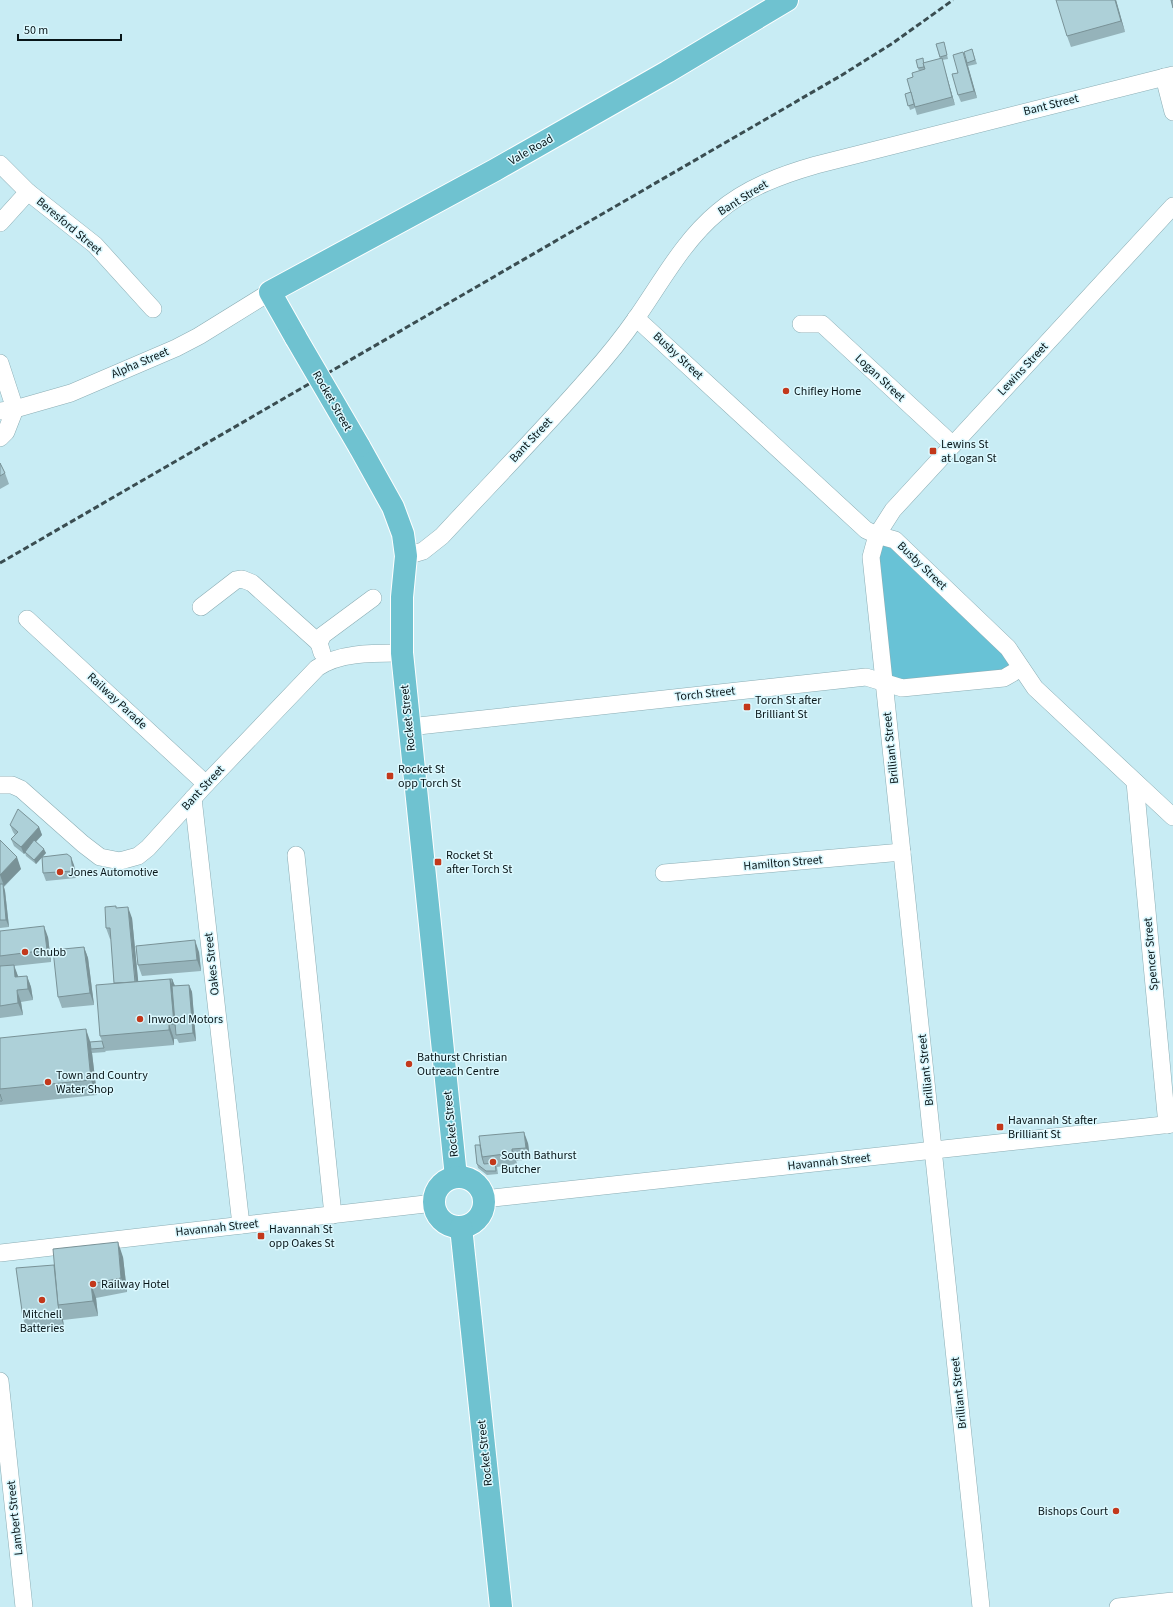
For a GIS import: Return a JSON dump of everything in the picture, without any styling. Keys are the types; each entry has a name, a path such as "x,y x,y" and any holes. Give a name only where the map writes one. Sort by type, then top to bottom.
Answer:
{"main road":[{"name":"Vale Road","path":"270,292 495,170 667,72 787,0"},
{"name":"Rocket Street","path":"270,292 393,507 403,534 406,556 402,597 402,653 456,1177"},
{"path":"456,1177 464,1177 478,1185 482,1191 484,1199 484,1207 481,1214 469,1225 461,1227 453,1226 440,1218 434,1203 437,1188 442,1183 456,1177"},
{"name":"Rocket Street","path":"461,1227 502,1607"}],"street":[{"path":"1168,76 1173,112"},
{"name":"Bant Street","path":"406,556 423,551 442,536 590,376 636,318 682,250 699,230 719,211 742,196 772,179 816,165 1168,76"},
{"name":"Beresford Street","path":"0,164 28,192 95,245 153,309"},
{"path":"0,223 28,192"},
{"name":"Lewins Street","path":"877,535 893,510 1173,206"},
{"name":"Alpha Street","path":"7,410 71,393 176,348 199,336 270,292"},
{"name":"Busby Street","path":"636,318 866,530 895,540 1008,648 1035,688 1173,817"},
{"name":"Logan Street","path":"801,324 822,324 953,445"},
{"path":"0,363 7,410 6,432 0,438"},
{"name":"Brilliant Street","path":"877,535 871,558 871,570 885,682 981,1607"},
{"path":"201,607 236,580 247,580 319,643 325,662"},
{"path":"319,643 323,635 373,598"},
{"name":"Railway Parade","path":"27,619 206,784"},
{"name":"Bant Street","path":"3,784 12,785 30,796 93,853 108,860 120,861 138,856 148,848 206,784 317,668 325,662 361,654 402,653"},
{"name":"Torch Street","path":"409,727 866,677 902,688 996,679 1004,678 1021,668"},
{"name":"Spencer Street","path":"1135,782 1170,1125"},
{"name":"Oakes Street","path":"193,798 241,1225"},
{"name":"Hamilton Street","path":"664,873 902,852"},
{"path":"296,855 333,1215"},
{"name":"Havannah Street","path":"484,1199 1170,1125"},
{"name":"Havannah Street","path":"0,1252 434,1203"},
{"name":"Lambert Street","path":"0,1381 4,1454 24,1607"},
{"path":"1118,1607 1173,1601"}],"shaded area":[{"path":"895,540 1021,668 885,682 873,548"}],"building":[{"path":"1056,0 1115,0 1121,21 1067,36"},
{"path":"944,42 947,55 940,57 936,44"},
{"path":"972,49 975,60 967,63 964,52"},
{"path":"963,52 974,91 958,95 952,74 958,73 953,55"},
{"path":"923,58 924,67 918,68 916,60"},
{"path":"942,58 952,97 915,107 907,79 913,77 912,73 925,69 923,63"},
{"path":"911,92 914,104 908,106 905,94"},
{"path":"0,463 5,473 0,476"},
{"path":"18,809 39,827 21,847 11,839 18,832 10,825"},
{"path":"0,840 17,857 0,875"},
{"path":"34,840 44,849 34,860 25,852"},
{"path":"67,854 71,857 73,871 43,873 42,857"},
{"path":"0,884 3,884 6,920 0,920"},
{"path":"116,906 116,908 128,907 135,982 114,983 110,928 106,928 105,907"},
{"path":"44,926 47,950 0,956 0,931"},
{"path":"195,940 197,960 138,965 136,946"},
{"path":"84,947 90,993 58,997 53,950"},
{"path":"14,965 15,977 27,976 28,989 17,990 18,1003 0,1006 0,966"},
{"name":"Inwood Motors","path":"170,979 174,1024 169,1024 169,1030 100,1036 96,985"},
{"path":"189,985 193,1033 176,1035 172,986"},
{"name":"Town and Country Water Shop","path":"86,1029 91,1080 0,1089 0,1038"},
{"path":"102,1041 104,1048 91,1049 90,1042"},
{"path":"524,1132 526,1148 512,1149 512,1153 482,1157 479,1136"},
{"path":"475,1145 480,1145 484,1164 495,1163 496,1171 486,1171 477,1164"},
{"name":"Railway Hotel","path":"118,1242 121,1278 91,1284 93,1301 58,1305 53,1249"},
{"name":"Mitchell Batteries","path":"54,1265 60,1315 23,1318 16,1268"}],"railway":[{"path":"0,563 842,75 893,43 953,0"}],"place":[{"name":"Chifley Home","path":"786,391"},
{"name":"Lewins St at Logan St","path":"933,451"},
{"name":"Torch St after Brilliant St","path":"747,707"},
{"name":"Rocket St opp Torch St","path":"390,776"},
{"name":"Rocket St after Torch St","path":"438,862"},
{"name":"Jones Automotive","path":"60,872"},
{"name":"Chubb","path":"25,952"},
{"name":"Inwood Motors","path":"140,1019"},
{"name":"Bathurst Christian Outreach Centre","path":"409,1064"},
{"name":"Town and Country Water Shop","path":"48,1082"},
{"name":"Havannah St after Brilliant St","path":"1000,1127"},
{"name":"South Bathurst Butcher","path":"493,1162"},
{"name":"Havannah St opp Oakes St","path":"261,1236"},
{"name":"Railway Hotel","path":"93,1284"},
{"name":"Mitchell Batteries","path":"42,1300"},
{"name":"Bishops Court","path":"1116,1511"}]}
